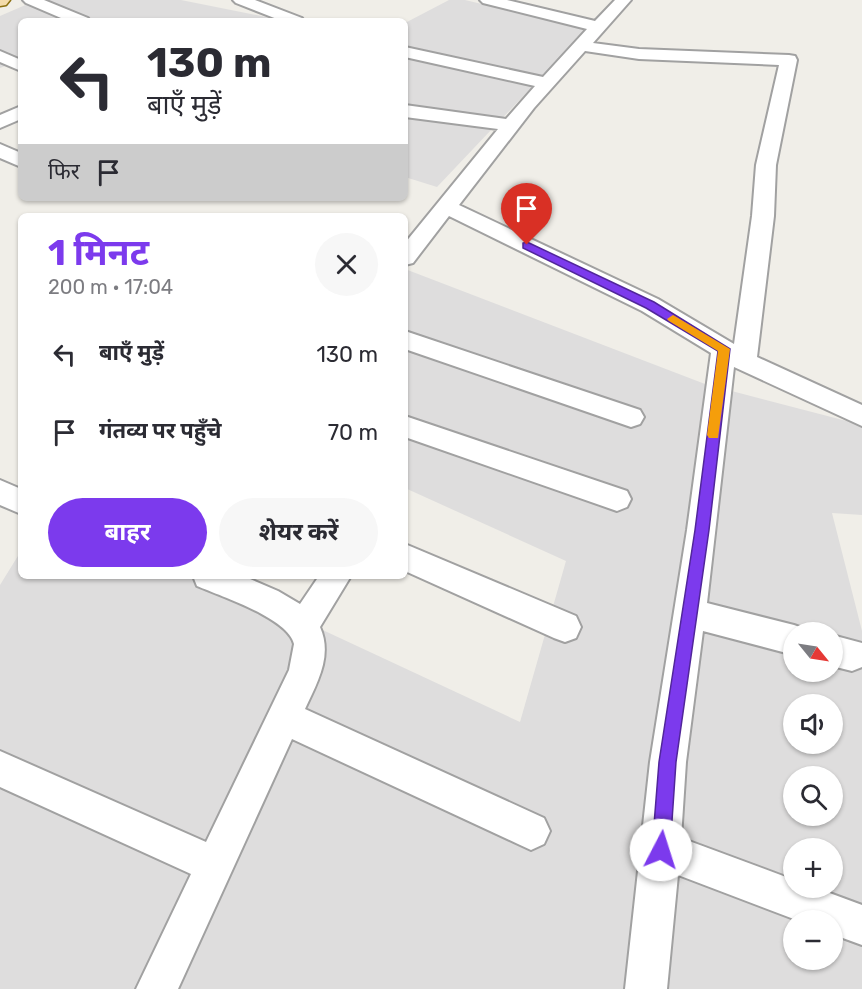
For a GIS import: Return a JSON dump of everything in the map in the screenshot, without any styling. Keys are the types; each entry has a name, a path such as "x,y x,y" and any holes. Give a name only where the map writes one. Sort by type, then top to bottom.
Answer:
{"street":[{"path":"32,0 75,18"},
{"path":"241,0 288,18"},
{"path":"488,0 598,27"},
{"path":"408,254 511,125 623,0"},
{"path":"582,46 656,55 789,60 766,165 762,216 734,355 690,613 668,762 646,989"},
{"path":"408,52 547,83"},
{"path":"0,56 18,65"},
{"path":"408,111 511,125"},
{"path":"0,122 18,113"},
{"path":"0,150 18,159"},
{"path":"445,206 650,305 734,355 862,416"},
{"path":"408,341 631,417"},
{"path":"408,427 617,499"},
{"path":"0,492 18,501"},
{"path":"408,558 565,627"},
{"path":"157,989 305,672 310,641 303,625 285,611 215,579"},
{"path":"303,625 334,579"},
{"path":"690,613 783,637"},
{"path":"284,717 531,831"},
{"path":"0,769 214,865"},
{"path":"661,850 862,925"}],"shaded area":[{"path":"37,0 181,0 271,18 18,18 18,61 0,68 0,16"},
{"path":"449,0 465,0 587,29 437,187 408,178 408,21"},
{"path":"408,270 705,384 862,425 862,515 832,513 862,631 862,989 0,989 0,585 18,556 18,579 213,579 520,722 566,561 408,489"}],"slow traffic":[{"path":"673,319 724,349 714,435"}],"route":[{"path":"527,245 650,305 724,349 702,530 668,762 661,850"}]}
